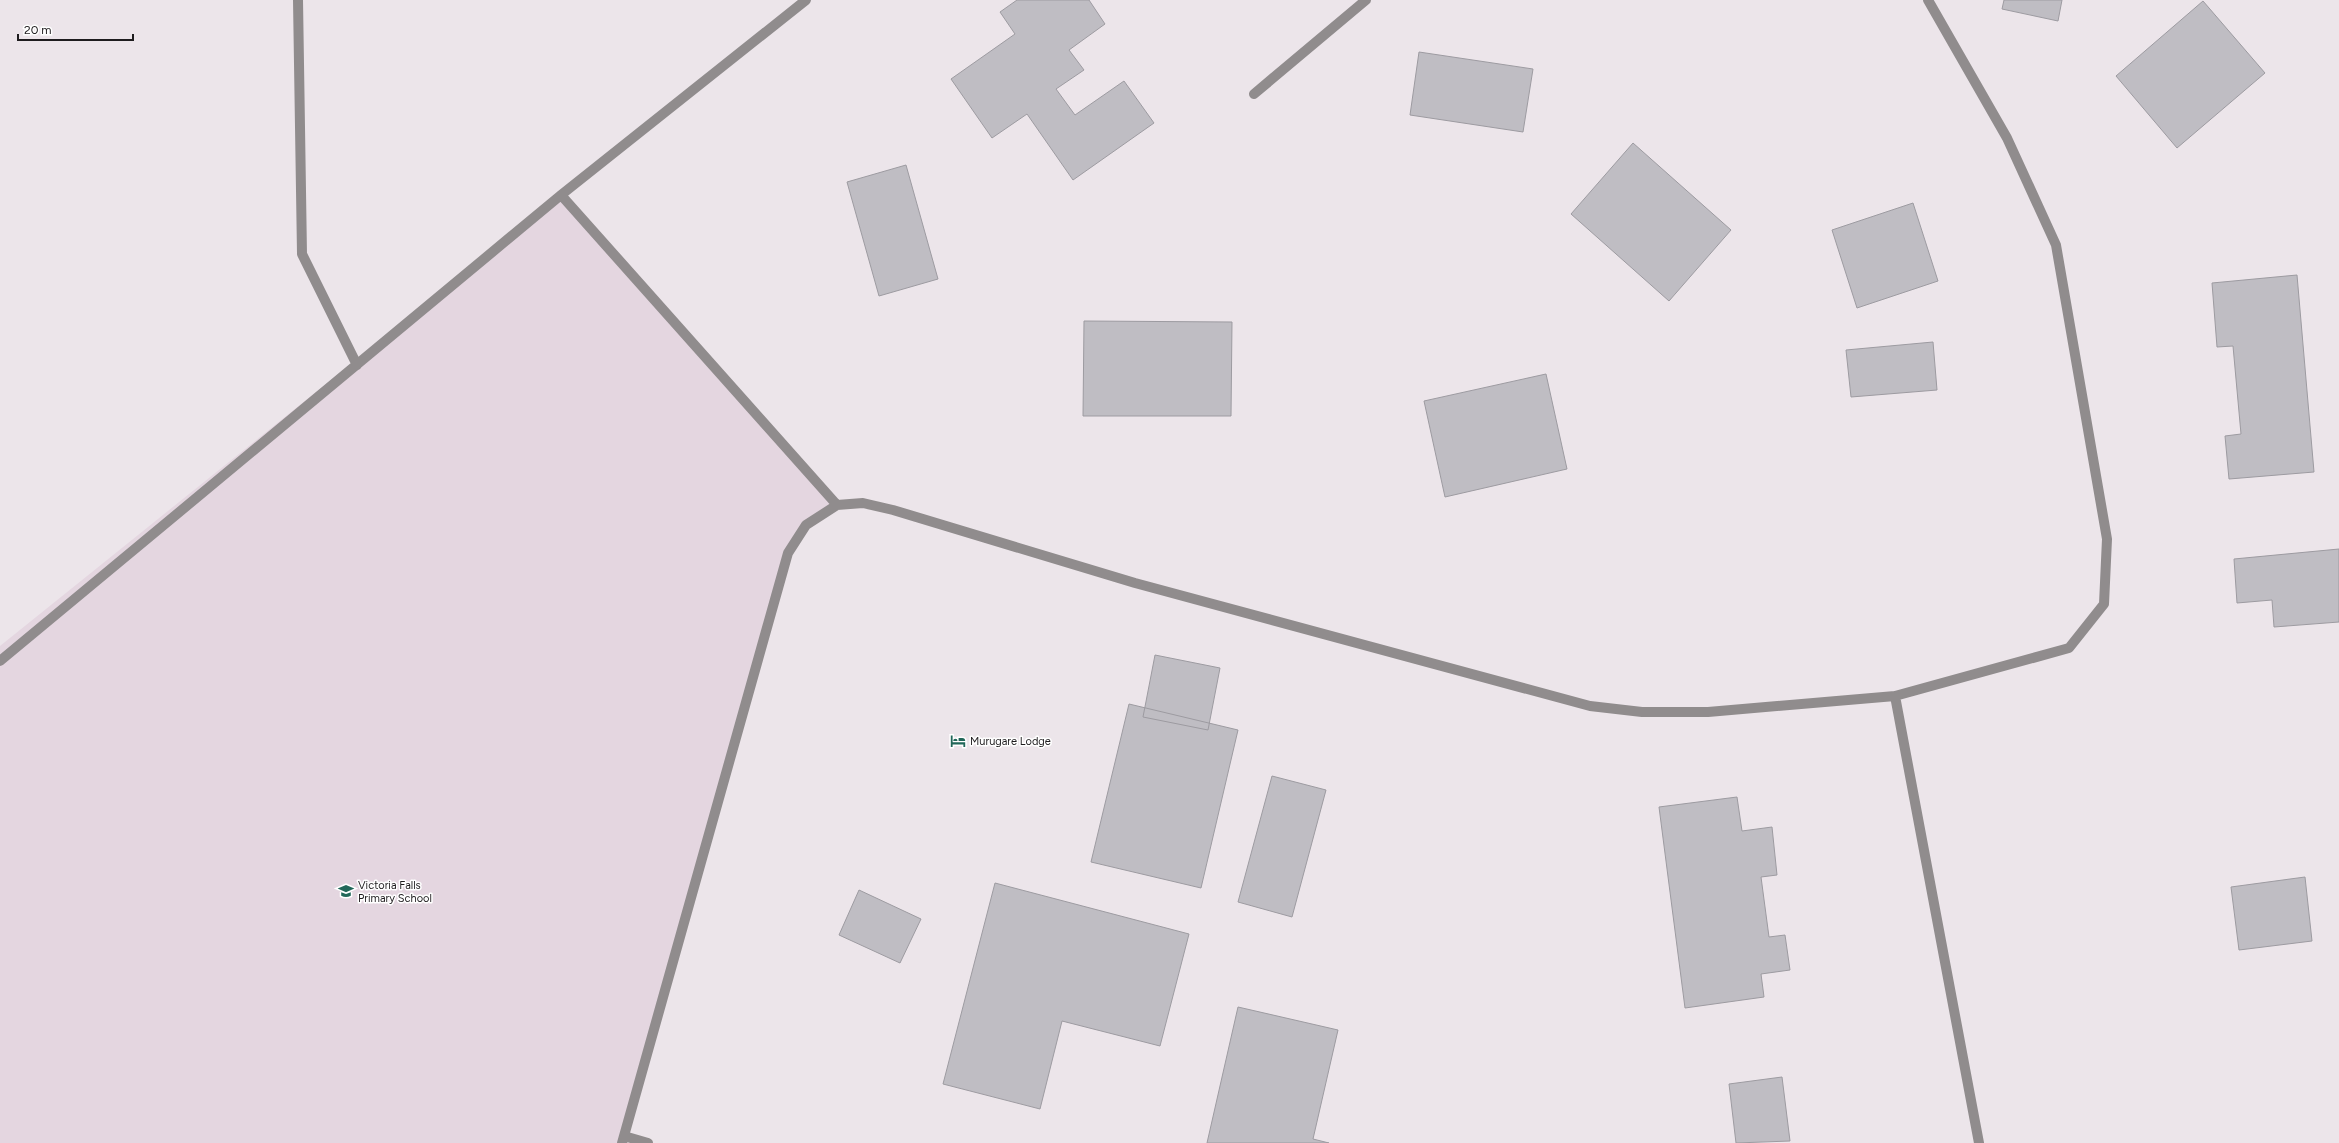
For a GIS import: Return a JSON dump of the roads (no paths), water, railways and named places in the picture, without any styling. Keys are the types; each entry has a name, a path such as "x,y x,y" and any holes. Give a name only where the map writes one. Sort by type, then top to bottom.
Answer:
{"street":[{"path":"298,0 302,254 357,365"},
{"path":"0,661 561,195 806,0"},
{"path":"1254,94 1366,0"},
{"path":"648,1143 623,1140 788,553 806,524 837,505 863,503 893,510 1135,584 1590,706 1642,712 1708,712 1895,696 2068,648 2104,604 2107,539 2056,245 2006,138 1928,0"},
{"path":"561,195 837,505"},
{"path":"1895,696 1979,1143"}],"place":[{"name":"Murugare Lodge","path":"958,741"},
{"name":"Victoria Falls Primary School","path":"346,891"}]}
